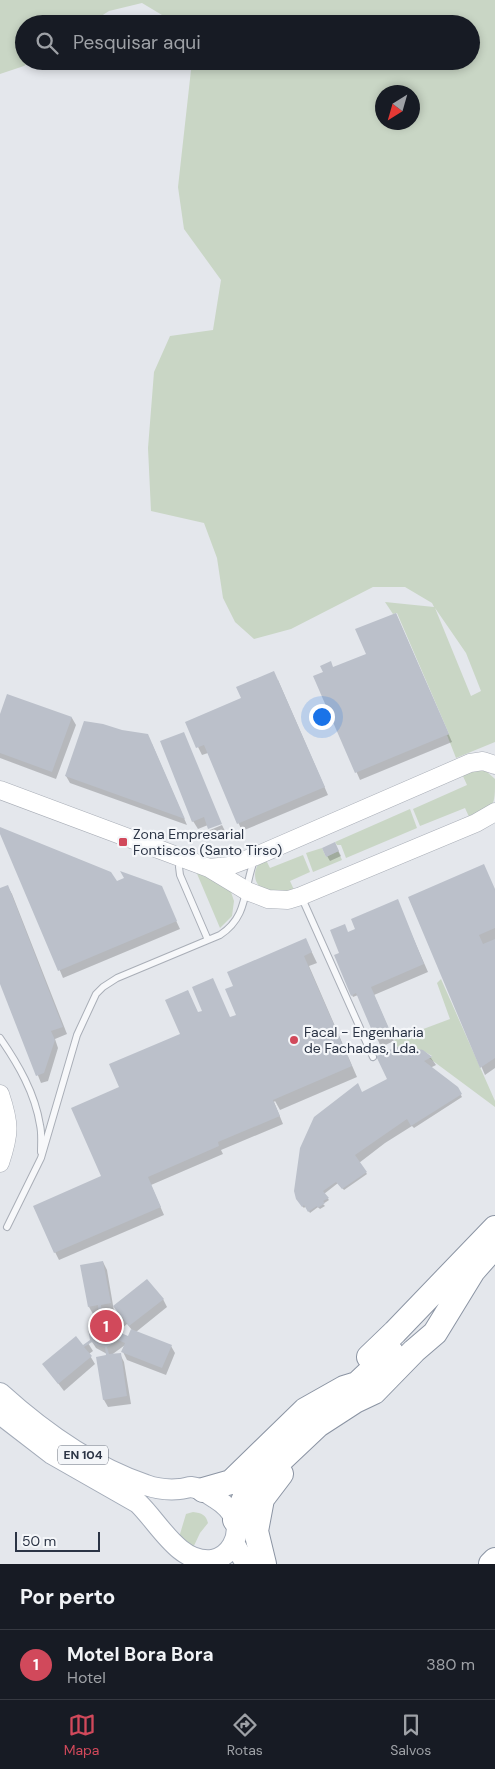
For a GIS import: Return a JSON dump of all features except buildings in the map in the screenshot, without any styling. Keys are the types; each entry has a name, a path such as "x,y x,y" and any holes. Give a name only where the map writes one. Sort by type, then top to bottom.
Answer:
{"highway":[{"path":"235,1520 246,1492 318,1425 357,1384 428,1317 449,1289 458,1268 495,1228"},
{"path":"203,1490 231,1482 305,1410 349,1394 376,1378 446,1313 473,1270 495,1246"},
{"path":"264,1564 256,1532 262,1499 278,1478 304,1450 318,1425"},
{"path":"493,1564 495,1560"}],"main road":[{"name":"EN 104","path":"0,1393 15,1407 61,1441 92,1461 124,1477 148,1486 163,1489 192,1487 203,1490"},
{"name":"EN 104","path":"0,1414 52,1454 138,1503 179,1550 194,1558 208,1562 227,1553 234,1543"},
{"path":"161,1528 159,1517 162,1505 169,1495 180,1489"},
{"path":"203,1490 217,1498 229,1509 235,1520 237,1531 234,1543 246,1564"}],"street":[{"path":"210,868 229,866 256,856 470,763 483,761 495,765"},
{"path":"0,790 210,868 248,891 277,901 301,896 476,822 495,812"},
{"path":"0,1094 8,1117 7,1142 0,1163"}],"lane":[{"path":"7,1227 42,1158 77,1035 96,994 117,978 230,929 238,918 248,891 250,873 256,856"},
{"path":"181,857 178,867 180,875 208,940"},
{"path":"301,896 373,1057"},
{"path":"0,1038 18,1064 32,1097 40,1125 42,1158"}],"green space":[{"path":"0,0 495,0 495,742 456,758 447,735 449,734 397,613 393,614 385,602 434,607 432,603 405,587 373,587 291,629 254,639 235,622 223,598 217,558 204,523 151,511 148,448 154,372 170,336 213,330 221,280 184,229 178,187 191,70 480,70 480,15 162,15 142,3 109,11 103,15 15,15 15,69 0,74","holes":["435,608 466,653 481,691 471,696"]},
{"path":"479,769 486,771 495,779 494,801 489,808 470,819 465,808 420,826 413,809 467,785 462,774"},
{"path":"410,809 417,828 346,858 341,845 337,845 335,842"},
{"path":"322,848 326,857 338,851 342,860 313,872 306,853"},
{"path":"303,855 310,872 290,881 295,892 267,891 260,887 255,878 255,873 258,864 265,858 270,868"},
{"path":"195,869 226,885 231,892 234,901 232,916 220,928"},
{"path":"441,979 495,1101 495,1107 429,1058 432,1056 428,1053 415,1048 396,1047 394,1040 450,1019 437,983"},
{"path":"193,1512 203,1515 208,1523 200,1533 192,1550 176,1538 180,1534 186,1514"}],"place":[{"name":"Zona Empresarial Fontiscos (Santo Tirso)","path":"123,842"},
{"name":"Facal - Engenharia de Fachadas, Lda.","path":"294,1040"},
{"name":"Motel Bora Bora","path":"106,1326"}]}
